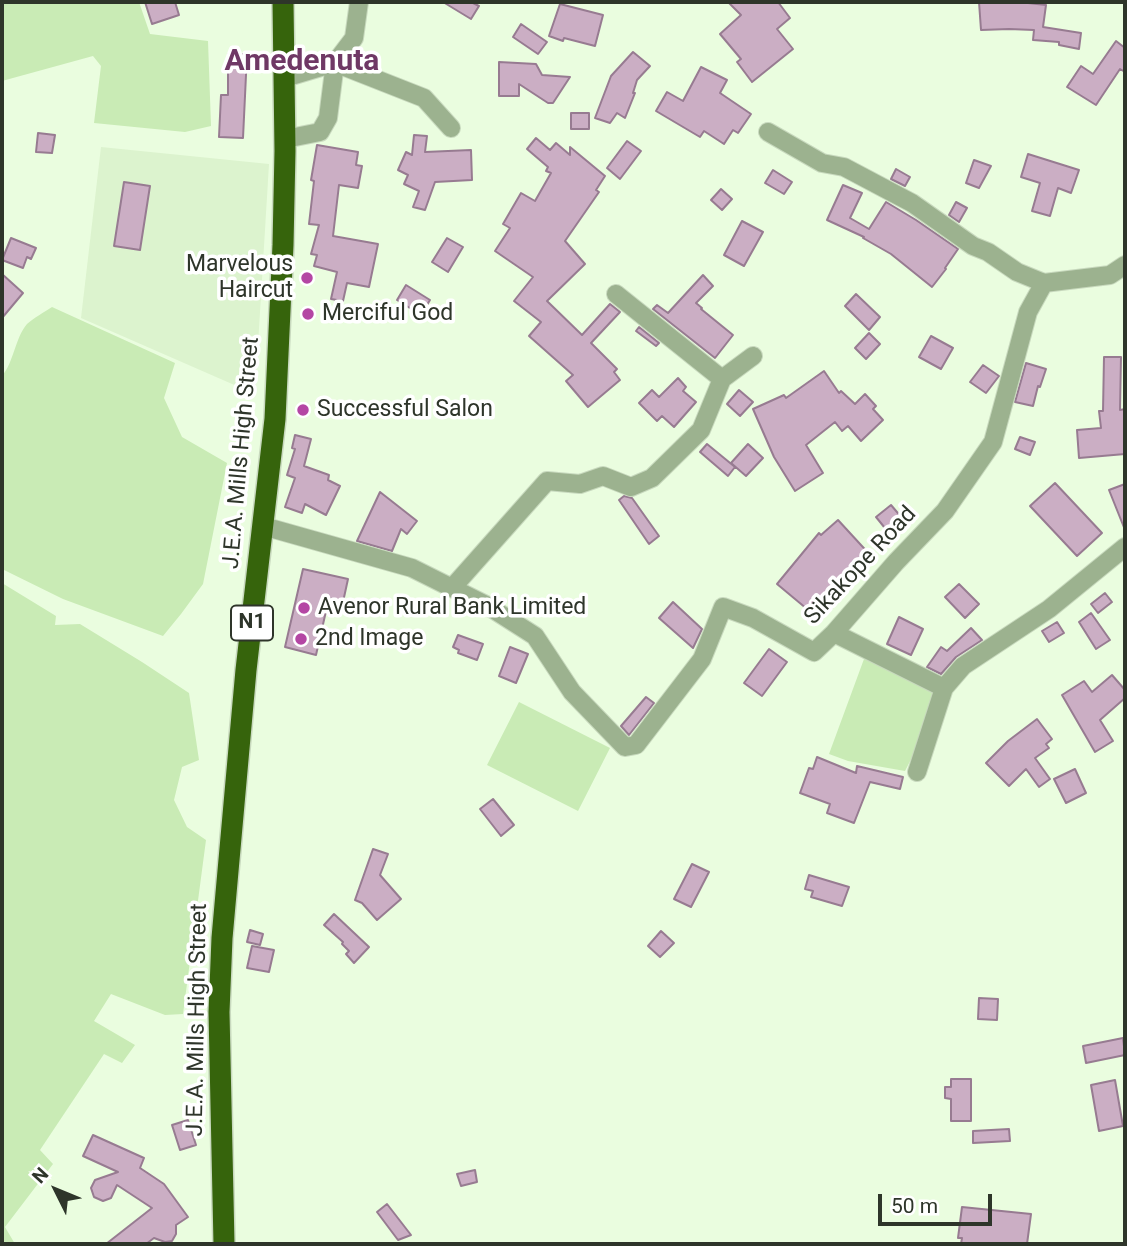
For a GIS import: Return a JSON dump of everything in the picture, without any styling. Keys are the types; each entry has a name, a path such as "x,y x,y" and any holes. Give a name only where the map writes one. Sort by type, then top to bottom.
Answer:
{"highway":[{"name":"J.E.A. Mills High Street","path":"223,1244 219,1012 222,938 246,670 275,419 283,245 283,2"}],"street":[{"path":"285,139 320,132 328,118 335,63 354,38 359,2"},
{"path":"285,78 335,63 425,98 451,128"},
{"path":"768,132 822,163 844,167 912,203 973,246 988,252 1017,272 1044,284 1110,275 1125,265"},
{"name":"Sikakope Road","path":"263,526 412,568 488,606 535,636 572,692 625,747 636,745 702,659 723,607 754,618 814,652 945,511 993,442 1028,313 1044,284"},
{"path":"616,294 722,379"},
{"path":"452,588 547,481 580,484 603,476 631,487 652,478 701,430 722,379 753,356"},
{"path":"918,772 944,688 963,666 1049,609 1125,547"},
{"path":"834,633 944,688"}],"shaded area":[{"path":"2,2 139,2 150,34 208,41 211,126 185,132 94,123 101,66 93,56 2,81"},
{"path":"101,147 269,164 255,394 81,318"},
{"path":"52,307 175,363 164,398 182,437 227,463 203,584 163,636 63,599 2,569 2,376 27,324"},
{"path":"2,583 56,616 55,625 80,624 189,693 199,760 182,767 174,800 187,827 206,840 183,1014 165,1015 111,994 94,1021 135,1045 122,1063 104,1054 40,1150 53,1164 5,1227 15,1244 2,1244"},
{"path":"864,659 935,688 926,730 905,771 848,761 829,754"},
{"path":"519,702 610,748 578,811 487,765"}],"building":[{"path":"145,2 175,2 179,15 152,24"},
{"path":"443,2 471,2 479,6 471,19"},
{"path":"728,2 778,2 790,18 777,29 793,49 752,82 737,62 741,59 720,34 741,15"},
{"path":"979,2 1029,2 1046,5 1043,27 1081,33 1079,49 1059,45 1059,42 1033,40 1034,30 981,30"},
{"path":"560,4 603,15 595,46 549,36"},
{"path":"521,24 547,42 538,54 513,37"},
{"path":"1116,41 1125,48 1125,72 1120,69 1096,105 1067,87 1081,66 1093,74"},
{"path":"633,52 650,66 637,80 625,118 617,113 610,123 595,118 611,76"},
{"path":"228,54 247,54 243,138 219,137 221,95 228,95"},
{"path":"499,62 536,64 542,75 570,77 553,103 548,103 519,84 519,96 499,96"},
{"path":"701,67 727,80 720,93 751,114 738,133 733,130 724,144 704,131 700,137 656,111 667,92 683,101"},
{"path":"571,113 589,113 589,129 571,129"},
{"path":"38,133 55,135 52,153 36,152"},
{"path":"414,135 427,136 425,152 471,150 472,180 435,182 425,210 413,207 419,191 404,184 408,175 398,170 406,152 412,155"},
{"path":"536,138 550,150 556,143 570,155 570,147 605,176 596,190 599,192 565,241 585,264 547,301 582,335 610,304 620,312 591,343 617,369 614,372 620,380 588,407 566,381 573,375 529,336 541,322 514,301 533,277 495,251 510,228 503,224 521,193 535,201 551,173 546,171 548,167 527,149"},
{"path":"627,141 641,151 620,179 607,168"},
{"path":"317,145 358,152 356,165 362,166 358,188 339,185 333,236 378,244 369,287 347,283 343,301 331,299 337,272 314,266 317,255 311,254 319,225 309,224 314,181 311,180"},
{"path":"1028,154 1079,170 1071,193 1058,188 1050,216 1032,211 1040,183 1021,177"},
{"path":"974,160 991,166 979,188 966,183"},
{"path":"896,169 910,177 905,186 891,179"},
{"path":"773,170 792,182 784,194 765,183"},
{"path":"124,182 150,186 140,250 114,246"},
{"path":"843,185 862,193 850,218 869,229 886,202 958,249 932,287 891,254 864,237 827,220"},
{"path":"721,189 732,199 722,210 711,200"},
{"path":"956,202 967,208 959,222 949,215"},
{"path":"742,221 763,232 744,266 724,255"},
{"path":"11,238 36,248 31,259 27,257 23,268 2,260"},
{"path":"447,238 463,247 448,272 432,262"},
{"path":"2,274 23,293 2,318"},
{"path":"703,275 713,286 696,303 733,335 715,358 653,309 657,305 668,313"},
{"path":"406,285 430,300 421,315 397,300"},
{"path":"856,294 880,317 869,330 845,306"},
{"path":"639,327 659,343 656,346 636,331"},
{"path":"869,333 880,344 866,359 855,348"},
{"path":"931,336 953,348 941,369 919,357"},
{"path":"1104,357 1121,357 1120,410 1125,409 1125,454 1079,458 1077,430 1101,428 1099,411 1103,411"},
{"path":"1026,363 1046,369 1033,406 1015,402"},
{"path":"983,365 999,376 986,393 970,382"},
{"path":"824,371 839,393 841,391 855,404 865,394 876,406 873,409 883,420 861,441 848,426 842,431 835,422 806,445 823,473 795,491 774,457 753,409 784,395 786,398"},
{"path":"678,378 686,387 683,391 696,402 674,427 662,416 657,421 639,403 652,390 659,397"},
{"path":"739,390 753,402 740,416 727,404"},
{"path":"295,435 311,439 304,466 329,475 328,480 340,486 326,515 305,504 302,513 285,507 295,478 287,475 295,449 292,448"},
{"path":"1020,437 1035,442 1030,455 1015,449"},
{"path":"707,444 735,467 728,476 700,452"},
{"path":"748,444 763,458 746,476 731,463"},
{"path":"1055,483 1102,533 1077,556 1030,506"},
{"path":"1125,484 1125,530 1109,490"},
{"path":"380,492 417,521 407,534 401,529 392,551 357,541"},
{"path":"624,496 632,498 659,536 649,544 619,500"},
{"path":"891,505 908,525 893,538 876,517"},
{"path":"838,520 872,557 856,571 822,613 811,604 807,609 777,584 819,533 821,535"},
{"path":"303,569 348,579 343,602 329,598 316,655 285,647"},
{"path":"959,584 979,604 965,618 945,597"},
{"path":"1105,593 1112,602 1098,613 1091,604"},
{"path":"673,602 702,629 693,648 659,618"},
{"path":"1091,613 1110,640 1096,649 1079,622"},
{"path":"899,617 923,629 911,655 887,644"},
{"path":"1057,622 1064,633 1049,642 1042,631"},
{"path":"971,628 982,640 956,657 941,674 927,667 941,647 947,651"},
{"path":"458,635 483,644 477,660 458,653 459,650 453,647"},
{"path":"510,647 528,654 516,683 499,676"},
{"path":"769,649 787,662 762,696 744,683"},
{"path":"1112,675 1125,690 1125,698 1100,720 1113,741 1095,752 1062,695 1084,681 1092,692"},
{"path":"646,697 654,703 629,735 621,726"},
{"path":"1037,719 1052,739 1046,744 1049,748 1035,758 1050,779 1039,787 1026,769 1009,786 986,763 1008,741"},
{"path":"817,757 856,773 857,766 903,777 900,789 870,782 854,823 827,813 830,804 800,793 809,768 813,769"},
{"path":"1075,769 1086,793 1066,803 1054,779"},
{"path":"493,799 514,825 501,836 480,809"},
{"path":"373,849 388,854 380,875 401,899 377,920 362,903 355,900"},
{"path":"692,864 709,872 691,907 674,899"},
{"path":"809,875 849,887 842,906 811,897 813,891 805,889"},
{"path":"334,914 369,947 354,963 346,954 349,951 343,942 324,925"},
{"path":"250,930 263,934 260,945 247,942"},
{"path":"661,931 674,943 660,957 648,946"},
{"path":"252,946 274,950 269,972 247,968"},
{"path":"979,998 998,999 997,1020 978,1019"},
{"path":"1123,1038 1125,1055 1086,1063 1083,1046"},
{"path":"951,1079 971,1079 971,1121 951,1121 951,1099 945,1098 945,1087 951,1087"},
{"path":"1115,1080 1123,1126 1099,1131 1091,1085"},
{"path":"188,1120 196,1145 180,1150 172,1125"},
{"path":"1009,1129 1010,1141 973,1143 973,1131"},
{"path":"93,1135 144,1158 140,1168 164,1184 188,1217 176,1225 176,1234 172,1241 165,1242 154,1238 146,1244 106,1244 152,1208 117,1185 111,1198 103,1201 94,1197 91,1188 95,1180 118,1172 83,1156"},
{"path":"475,1170 477,1182 461,1186 457,1174"},
{"path":"387,1204 411,1235 398,1240 377,1212"},
{"path":"962,1207 1031,1214 1027,1244 961,1244 962,1238 958,1238"}],"place":[{"name":"Marvelous Haircut","path":"307,278"},
{"name":"Merciful God","path":"308,314"},
{"name":"Successful Salon","path":"303,410"},
{"name":"Avenor Rural Bank Limited","path":"304,608"},
{"name":"2nd Image","path":"301,639"}],"district":[{"name":"Amedenuta","path":"302,62"}]}
